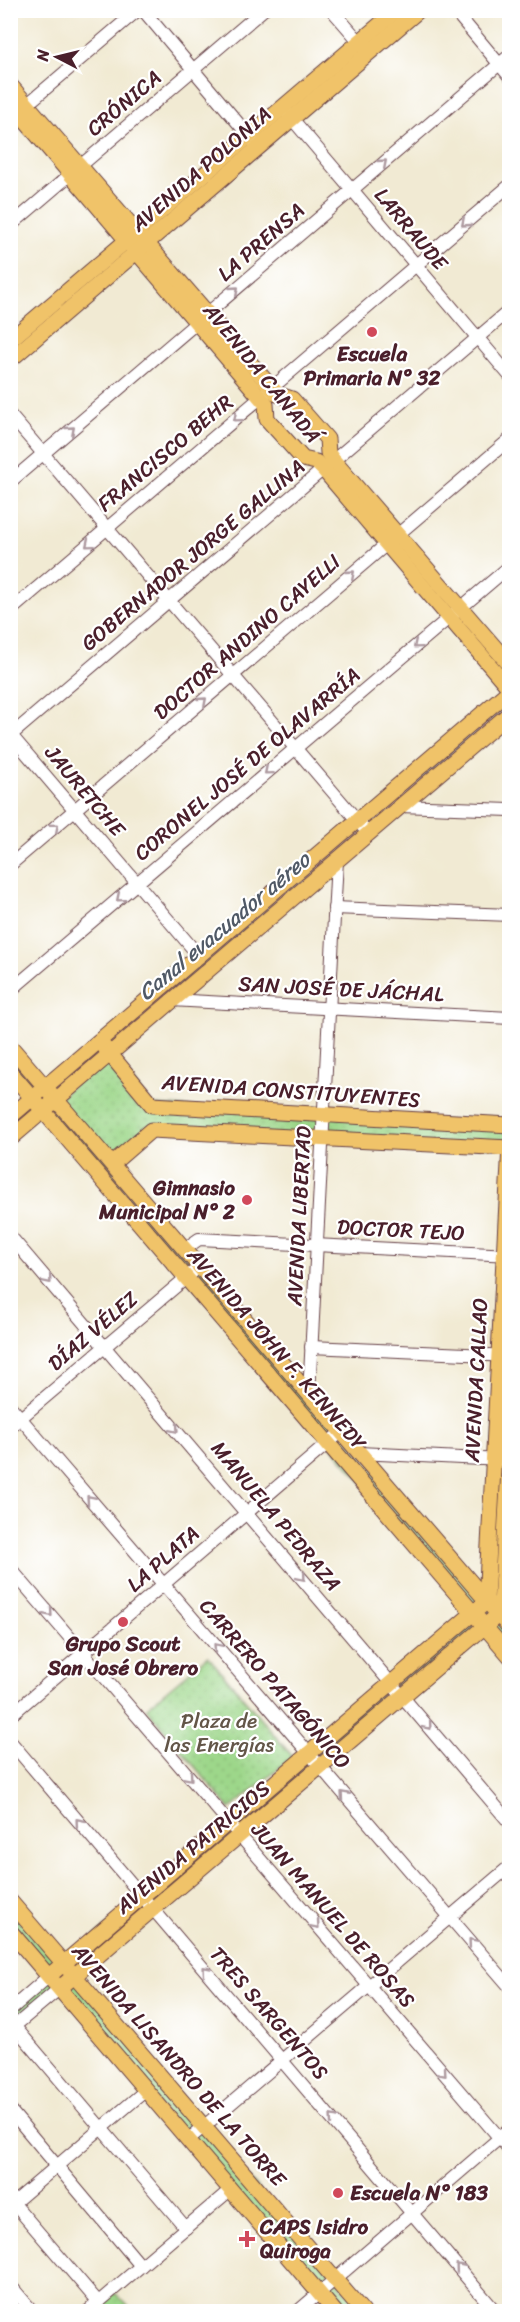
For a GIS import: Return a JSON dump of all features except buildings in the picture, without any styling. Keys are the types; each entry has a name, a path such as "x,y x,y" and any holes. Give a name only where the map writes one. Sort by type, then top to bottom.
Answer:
{"main road":[{"name":"AVENIDA POLONIA","path":"364,48 397,10"},
{"name":"AVENIDA POLONIA","path":"10,340 136,242 364,48 419,10"},
{"name":"AVENIDA CANADÁ","path":"10,85 17,110 76,170 201,319 266,392 292,399 327,439 328,465"},
{"name":"AVENIDA POLONIA","path":"10,360 136,242"},
{"name":"AVENIDA CANADÁ","path":"266,392 267,419 303,459 328,465 455,613 510,690"},
{"name":"AVENIDA CANADÁ","path":"455,613 510,665"},
{"path":"10,1117 510,690"},
{"path":"10,1139 510,712"},
{"name":"AVENIDA CONSTITUYENTES","path":"99,1041 152,1105 510,1125"},
{"name":"AVENIDA JOHN F. KENNEDY","path":"10,1046 132,1184 309,1394 335,1437 359,1453 510,1628"},
{"name":"AVENIDA JOHN F. KENNEDY","path":"10,1072 187,1277 335,1437 510,1656"},
{"path":"89,1162 113,1163 151,1130 152,1105"},
{"name":"AVENIDA CONSTITUYENTES","path":"151,1130 322,1140 510,1147"},
{"path":"132,1184 129,1163 139,1140"},
{"name":"AVENIDA CALLAO","path":"486,1602 493,1460 504,1356 510,1147"},
{"name":"AVENIDA CALLAO","path":"498,1615 507,1564 510,1451"},
{"path":"473,1612 486,1602"},
{"name":"AVENIDA PATRICIOS","path":"69,1970 142,1896 473,1612"},
{"path":"485,1626 498,1615"},
{"name":"AVENIDA PATRICIOS","path":"54,1982 153,1909 485,1626"},
{"name":"AVENIDA LISANDRO DE LA TORRE","path":"10,1901 363,2312"},
{"name":"AVENIDA LISANDRO DE LA TORRE","path":"10,1931 335,2312"}],"street":[{"path":"17,110 138,10"},
{"path":"143,10 254,142"},
{"name":"CRÓNICA","path":"10,226 263,10"},
{"path":"332,10 364,48"},
{"path":"454,10 510,77"},
{"name":"LA PRENSA","path":"10,482 510,55"},
{"name":"LARRAUDE","path":"288,113 510,376"},
{"name":"FRANCISCO BEHR","path":"10,611 510,185"},
{"name":"GOBERNADOR JORGE GALLINA","path":"11,735 510,310"},
{"path":"10,415 368,833"},
{"name":"DOCTOR ANDINO CAYELLI","path":"10,866 510,439"},
{"name":"CORONEL JOSÉ DE OLAVARRÍA","path":"10,991 510,566"},
{"name":"JAURETCHE","path":"11,735 199,956"},
{"path":"400,806 510,810"},
{"name":"AVENIDA LIBERTAD","path":"309,1394 337,860"},
{"path":"334,908 510,915"},
{"name":"SAN JOSÉ DE JÁCHAL","path":"171,1000 510,1018"},
{"name":"MANUELA PEDRAZA","path":"10,1236 510,1823"},
{"name":"DOCTOR TEJO","path":"186,1248 199,1239 507,1255"},
{"name":"DÍAZ VÉLEZ","path":"10,1427 201,1265"},
{"path":"311,1347 504,1356"},
{"name":"CARRERO PATAGÓNICO","path":"10,1407 510,1987"},
{"name":"LA PLATA","path":"10,1716 335,1437"},
{"path":"359,1453 509,1461"},
{"path":"487,1563 507,1564"},
{"name":"JUAN MANUEL DE ROSAS","path":"10,1568 510,2150"},
{"name":"TRES SARGENTOS","path":"10,1741 496,2312"},
{"path":"188,2140 510,1866"},
{"name":"AVENIDA PATRICIOS","path":"10,2010 54,1982"},
{"name":"AVENIDA PATRICIOS","path":"12,2026 54,1982"},
{"path":"12,2026 186,2228"},
{"path":"98,2302 12,2203 146,2090"},
{"path":"10,2110 141,2266"},
{"path":"297,2312 510,2129"},
{"path":"87,2312 230,2190"},
{"path":"10,2285 33,2312"}],"green space":[{"path":"10,1046 57,1099 110,1054 152,1105 509,1125 510,1451 501,1606 509,1628 509,1656 485,1626 75,1976 363,2311 335,2311 60,1989 11,2030 11,2010 49,1976 11,1931 11,1901 64,1963 473,1612 11,1072","holes":["151,1130 509,1148 485,1601 114,1162"]},
{"name":"Plaza de las Energías","path":"208,1656 293,1757 230,1809 146,1708"},
{"path":"115,2293 133,2311 91,2312"}],"waterway":[{"name":"Canal evacuador aéreo","path":"374,819 507,704"},
{"name":"Canal evacuador aéreo","path":"156,1003 315,870"},
{"name":"Canal evacuador aéreo","path":"60,1085 100,1052"}],"place":[{"name":"Escuela Primaria N° 32","path":"372,332"},
{"name":"Gimnasio Municipal N° 2","path":"247,1200"},
{"name":"Grupo Scout San José Obrero","path":"123,1622"},
{"name":"Escuela N° 183","path":"338,2193"},
{"name":"CAPS Isidro Quiroga","path":"247,2239"}]}
